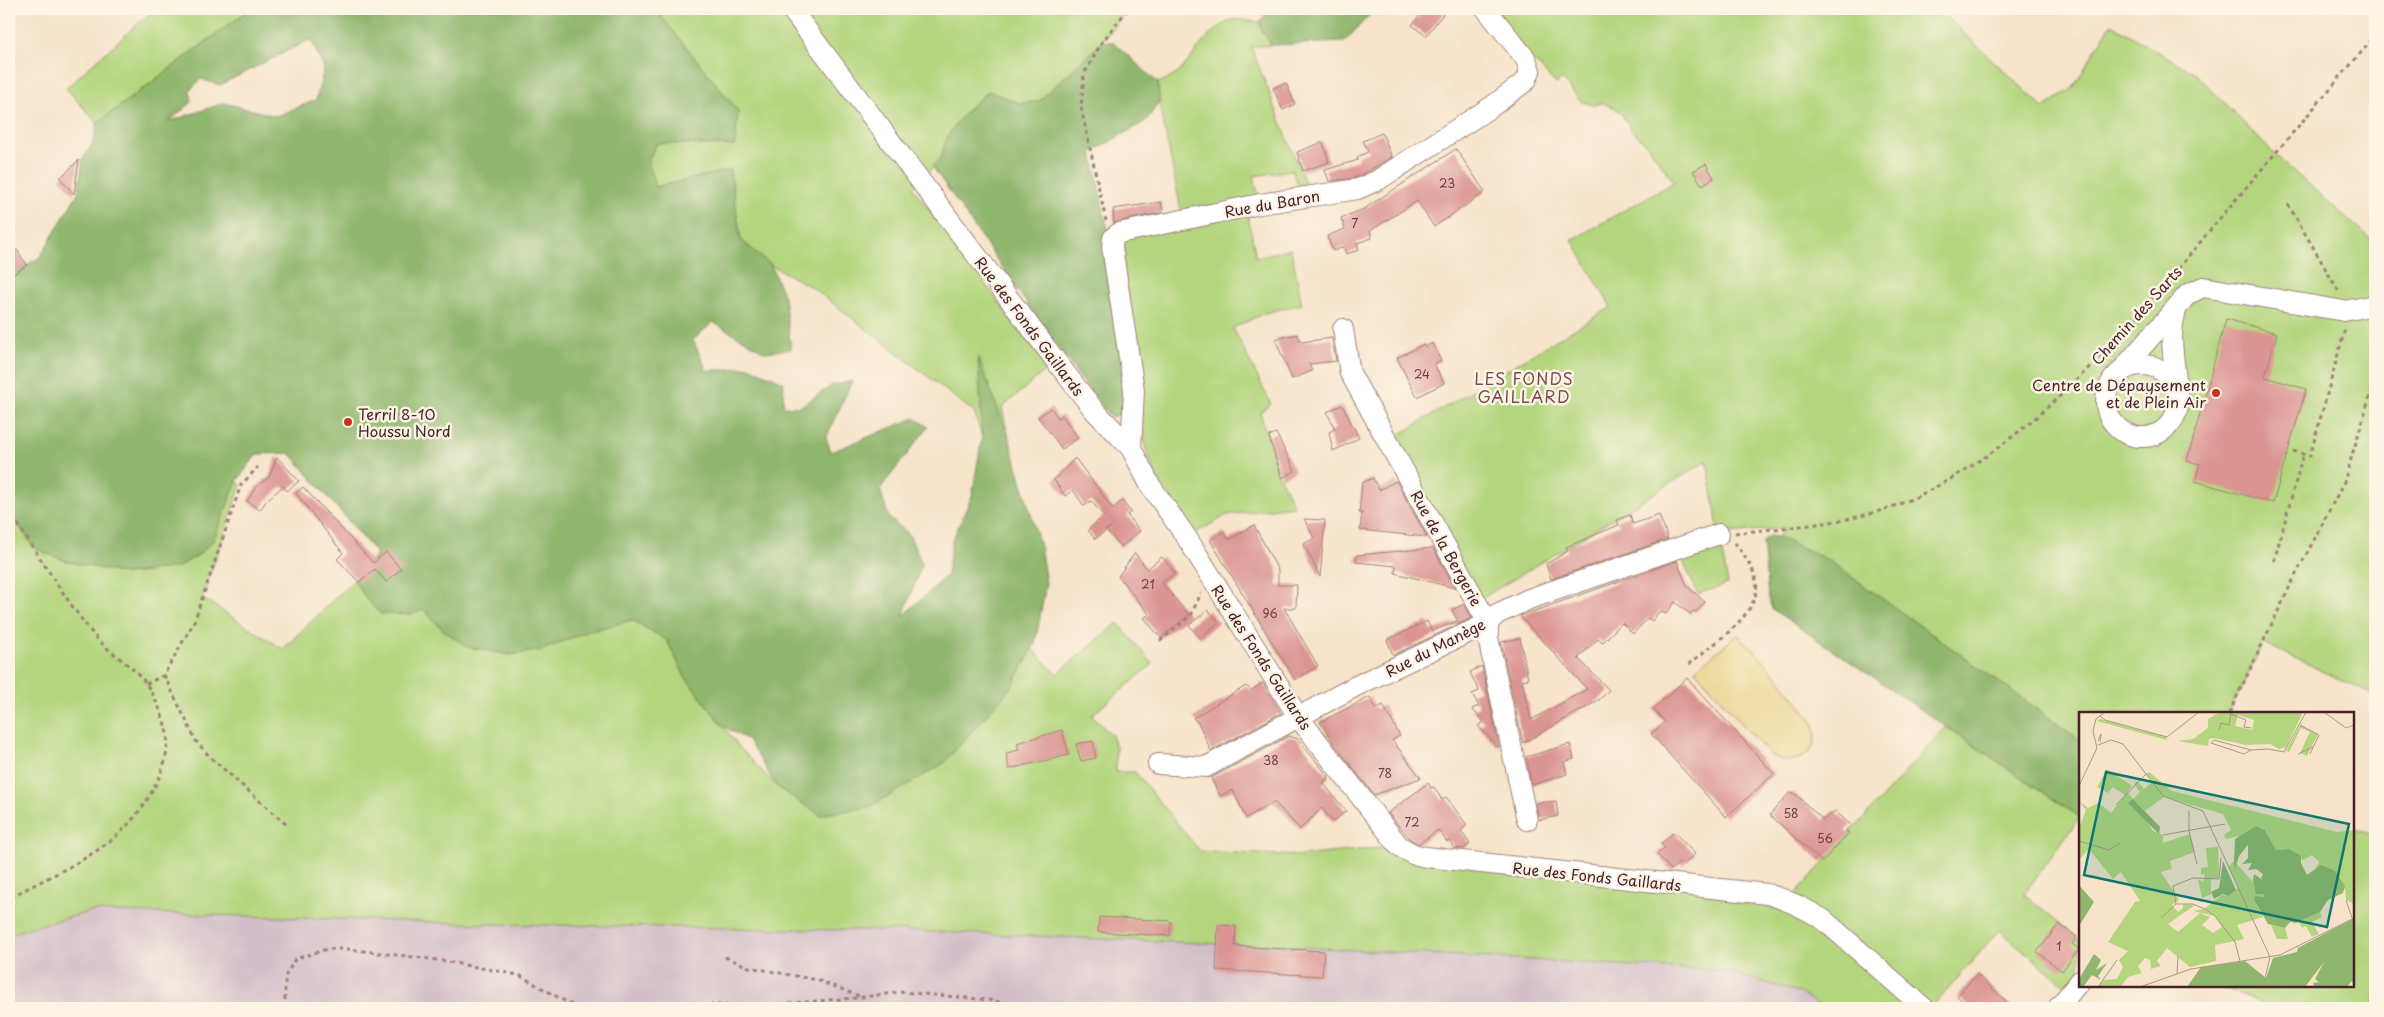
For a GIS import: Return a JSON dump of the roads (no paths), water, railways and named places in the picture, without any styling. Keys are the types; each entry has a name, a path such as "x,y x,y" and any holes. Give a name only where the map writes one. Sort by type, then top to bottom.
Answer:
{"street":[{"name":"Rue des Fonds Gaillards","path":"791,9 1064,373 1094,410 1131,448 1150,485 1187,538 1299,718 1400,846 1413,854 1767,894 1806,908 1824,920 1924,1008"},
{"name":"Rue du Baron","path":"1131,448 1134,390 1112,248 1113,238 1119,233 1237,208 1358,189 1378,180 1491,107 1526,81 1530,71 1526,59 1486,9"},
{"path":"2178,305 2172,321 2171,334 2178,397 2177,409 2173,420 2166,429 2150,436 2133,436 2122,431 2114,424 2108,413 2107,396 2113,380 2178,305 2188,294 2203,287 2294,304 2361,308"},
{"name":"Rue de la Bergerie","path":"1343,329 1350,373 1488,623 1488,638 1527,820"},
{"path":"2113,380 2122,372 2134,366 2158,369 2168,376 2175,386 2178,397"},
{"name":"Rue du Manège","path":"1158,764 1206,766 1356,686 1488,623 1497,614 1529,599 1719,534"},
{"path":"2058,1008 2079,983"}],"place":[{"name":"Centre de Dépaysement et de Plein Air","path":"2216,393"},
{"name":"Terril 8-10 Houssu Nord","path":"348,422"}],"district":[{"name":"LES FONDS GAILLARD","path":"1524,387"}]}
